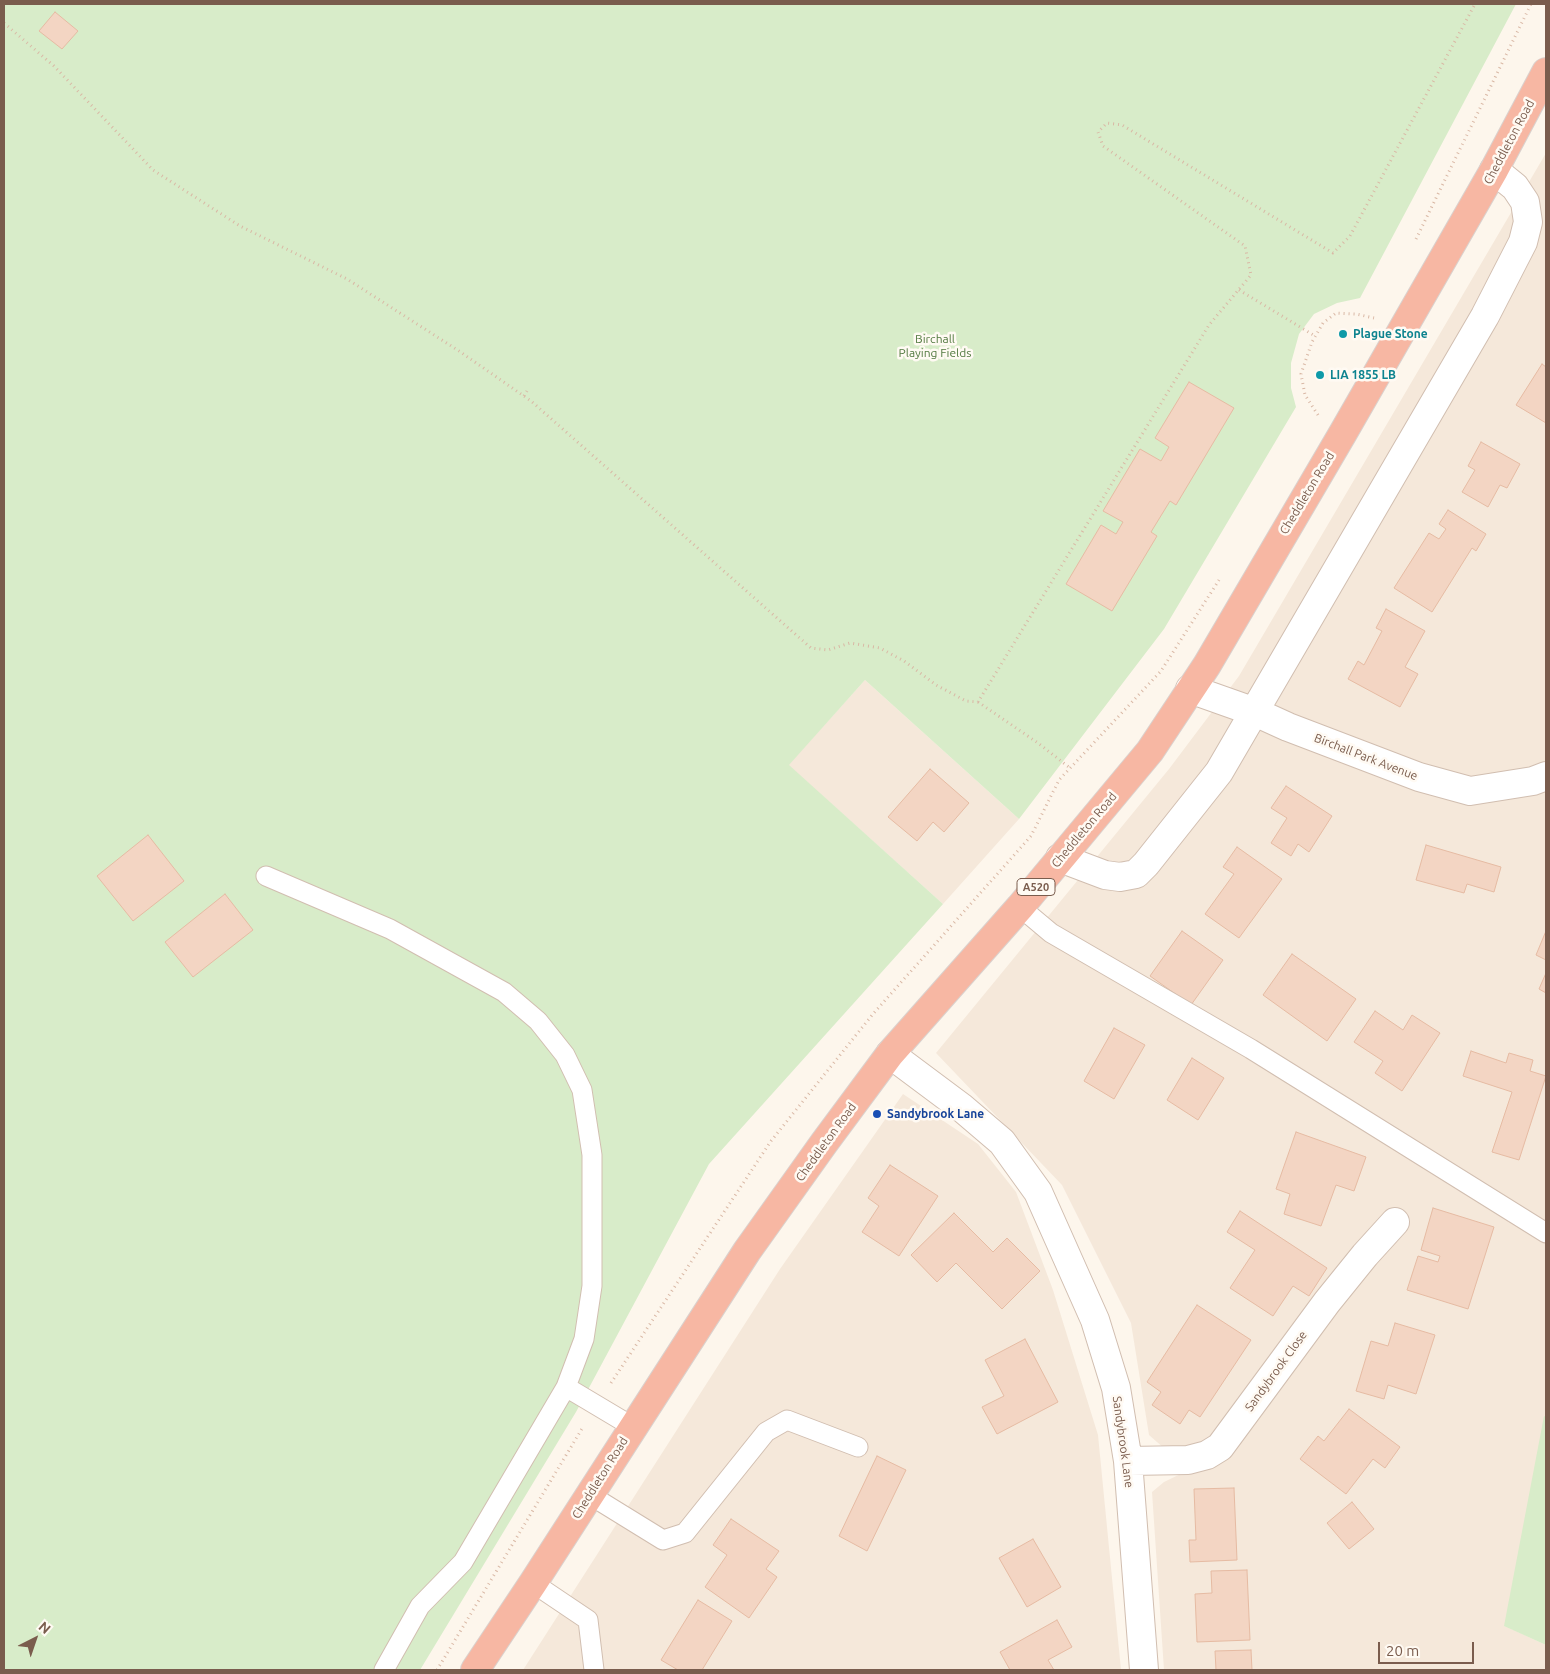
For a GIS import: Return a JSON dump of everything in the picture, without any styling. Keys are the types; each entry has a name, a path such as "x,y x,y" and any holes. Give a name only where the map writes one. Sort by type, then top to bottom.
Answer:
{"highway":[{"name":"Cheddleton Road","path":"475,1670 747,1251 890,1054 1020,907 1150,751 1207,665 1348,425 1494,170 1546,72"}],"street":[{"path":"1060,858 1105,875 1120,877 1136,874 1219,772 1484,316 1537,214 1525,202 1515,187 1494,170"},
{"name":"Birchall Park Avenue","path":"1190,689 1255,712 1288,727 1419,777 1470,791 1533,782 1546,776"},
{"name":"Sandybrook Lane","path":"890,1054 961,1107 1002,1142 1038,1192 1095,1320 1116,1388 1128,1461 1144,1670"},
{"name":"Sandybrook Close","path":"1128,1461 1188,1460 1207,1455 1220,1447 1327,1302 1395,1222"}],"lane":[{"path":"266,876 390,930 504,992 538,1021 565,1054 582,1090 592,1155 592,1286 584,1339 566,1388 463,1562 420,1606 384,1670"},
{"path":"1020,907 1051,933 1251,1049 1546,1233"},
{"path":"566,1388 633,1428"},
{"path":"590,1495 663,1540 685,1533 766,1432 787,1420 858,1447"},
{"path":"533,1583 588,1620 594,1670"}],"path":[{"path":"978,702 1209,325 1252,275 1245,246 1103,146 1098,132 1107,123 1122,125 1333,253 1350,236 1475,4"},
{"path":"1416,240 1531,4"},
{"path":"4,23 54,66 153,170 240,226 347,279 459,351 524,396 811,648 828,650 850,643 880,648 904,661 936,685 966,701 978,702 1038,743 1070,768"},
{"path":"1239,290 1315,336"},
{"path":"1321,420 1305,395 1301,374 1315,336 1323,323 1336,313 1356,314 1378,319"},
{"path":"524,396 527,390"}],"shaded area":[{"path":"1546,153 1546,1417 1505,1626 1546,1645 1546,1670 1164,1670 1152,1492 1164,1482 1238,1446 1319,1331 1409,1222 1391,1212 1256,1387 1200,1448 1165,1449 1149,1435 1131,1323 1062,1185 936,1053 1169,769 1239,676"},
{"path":"865,680 1019,819 943,904 788,765"},
{"path":"903,1094 978,1144 1016,1192 1053,1290 1098,1435 1121,1670 523,1670 780,1269"}],"green space":[{"name":"Birchall Playing Fields","path":"4,4 1516,4 1360,298 1337,303 1314,314 1299,334 1291,363 1291,388 1296,407 1164,629 1019,819 865,680 789,765 943,904 709,1164 576,1412 420,1670 4,1670"},
{"path":"1544,1416 1546,1417 1546,1645 1504,1626"}],"building":[{"path":"55,12 78,31 62,49 39,31"},
{"path":"1542,364 1546,367 1546,423 1516,405"},
{"path":"1189,382 1234,408 1176,505 1170,501 1151,532 1157,536 1112,611 1066,584 1101,525 1116,534 1123,522 1103,511 1140,449 1161,461 1169,447 1155,438"},
{"path":"1481,442 1520,464 1507,488 1500,485 1488,507 1462,492 1475,470 1468,466"},
{"path":"1448,510 1486,534 1476,551 1472,548 1432,612 1394,588 1429,533 1439,539 1446,529 1439,524"},
{"path":"1386,609 1425,631 1405,667 1418,674 1400,707 1348,679 1358,661 1364,665 1382,631 1376,628"},
{"path":"930,769 969,803 944,832 933,822 917,841 888,817"},
{"path":"1286,786 1332,816 1309,852 1298,844 1291,856 1271,843 1287,818 1271,808"},
{"path":"148,835 184,881 133,921 97,876"},
{"path":"1426,845 1501,867 1494,892 1467,884 1464,893 1416,880"},
{"path":"1237,847 1282,879 1239,938 1205,914 1234,874 1223,867"},
{"path":"225,894 253,930 193,977 165,942"},
{"path":"1182,931 1223,960 1191,1005 1150,976"},
{"path":"1546,931 1546,960 1536,955"},
{"path":"1292,954 1356,999 1327,1041 1263,995"},
{"path":"1546,973 1546,993 1539,989"},
{"path":"1375,1011 1403,1030 1412,1015 1440,1033 1402,1091 1375,1073 1383,1061 1354,1042"},
{"path":"1114,1028 1145,1045 1114,1099 1084,1081"},
{"path":"1471,1051 1506,1063 1509,1053 1533,1060 1530,1071 1546,1076 1519,1160 1492,1152 1512,1092 1463,1076"},
{"path":"1192,1058 1224,1078 1198,1120 1167,1100"},
{"path":"1296,1132 1366,1157 1354,1191 1336,1185 1321,1226 1284,1214 1290,1194 1276,1189"},
{"path":"890,1165 938,1196 899,1256 862,1232 879,1206 868,1198"},
{"path":"1433,1208 1494,1227 1468,1309 1407,1290 1418,1256 1438,1262 1440,1256 1421,1250"},
{"path":"1240,1211 1327,1268 1309,1296 1293,1286 1273,1316 1230,1288 1255,1250 1227,1232"},
{"path":"954,1213 993,1252 1007,1238 1040,1271 1002,1309 956,1263 937,1282 911,1255"},
{"path":"1197,1305 1251,1340 1200,1417 1189,1410 1180,1424 1152,1405 1161,1392 1147,1382"},
{"path":"1395,1323 1435,1335 1416,1394 1388,1385 1384,1399 1356,1391 1371,1341 1388,1346"},
{"path":"1025,1339 1058,1402 997,1434 982,1407 1004,1396 985,1360"},
{"path":"1349,1409 1400,1447 1385,1468 1373,1459 1346,1494 1300,1459 1318,1436 1324,1441"},
{"path":"877,1456 906,1470 867,1551 839,1536"},
{"path":"1234,1488 1237,1560 1190,1562 1189,1540 1196,1540 1194,1489"},
{"path":"1352,1502 1374,1529 1349,1549 1327,1523"},
{"path":"731,1519 779,1551 766,1569 777,1577 749,1618 705,1587 727,1555 713,1545"},
{"path":"1033,1539 1061,1587 1027,1607 999,1558"},
{"path":"1247,1570 1250,1640 1197,1642 1195,1594 1212,1593 1211,1571"},
{"path":"698,1600 732,1621 702,1670 678,1670 661,1660"},
{"path":"1057,1620 1072,1647 1048,1660 1054,1670 1010,1670 1000,1652"},
{"path":"1251,1650 1252,1670 1216,1670 1215,1651"}],"place":[{"name":"Plague Stone","path":"1343,334"},
{"name":"LIA 1855 LB","path":"1320,375"},
{"name":"Sandybrook Lane","path":"877,1114"}]}
